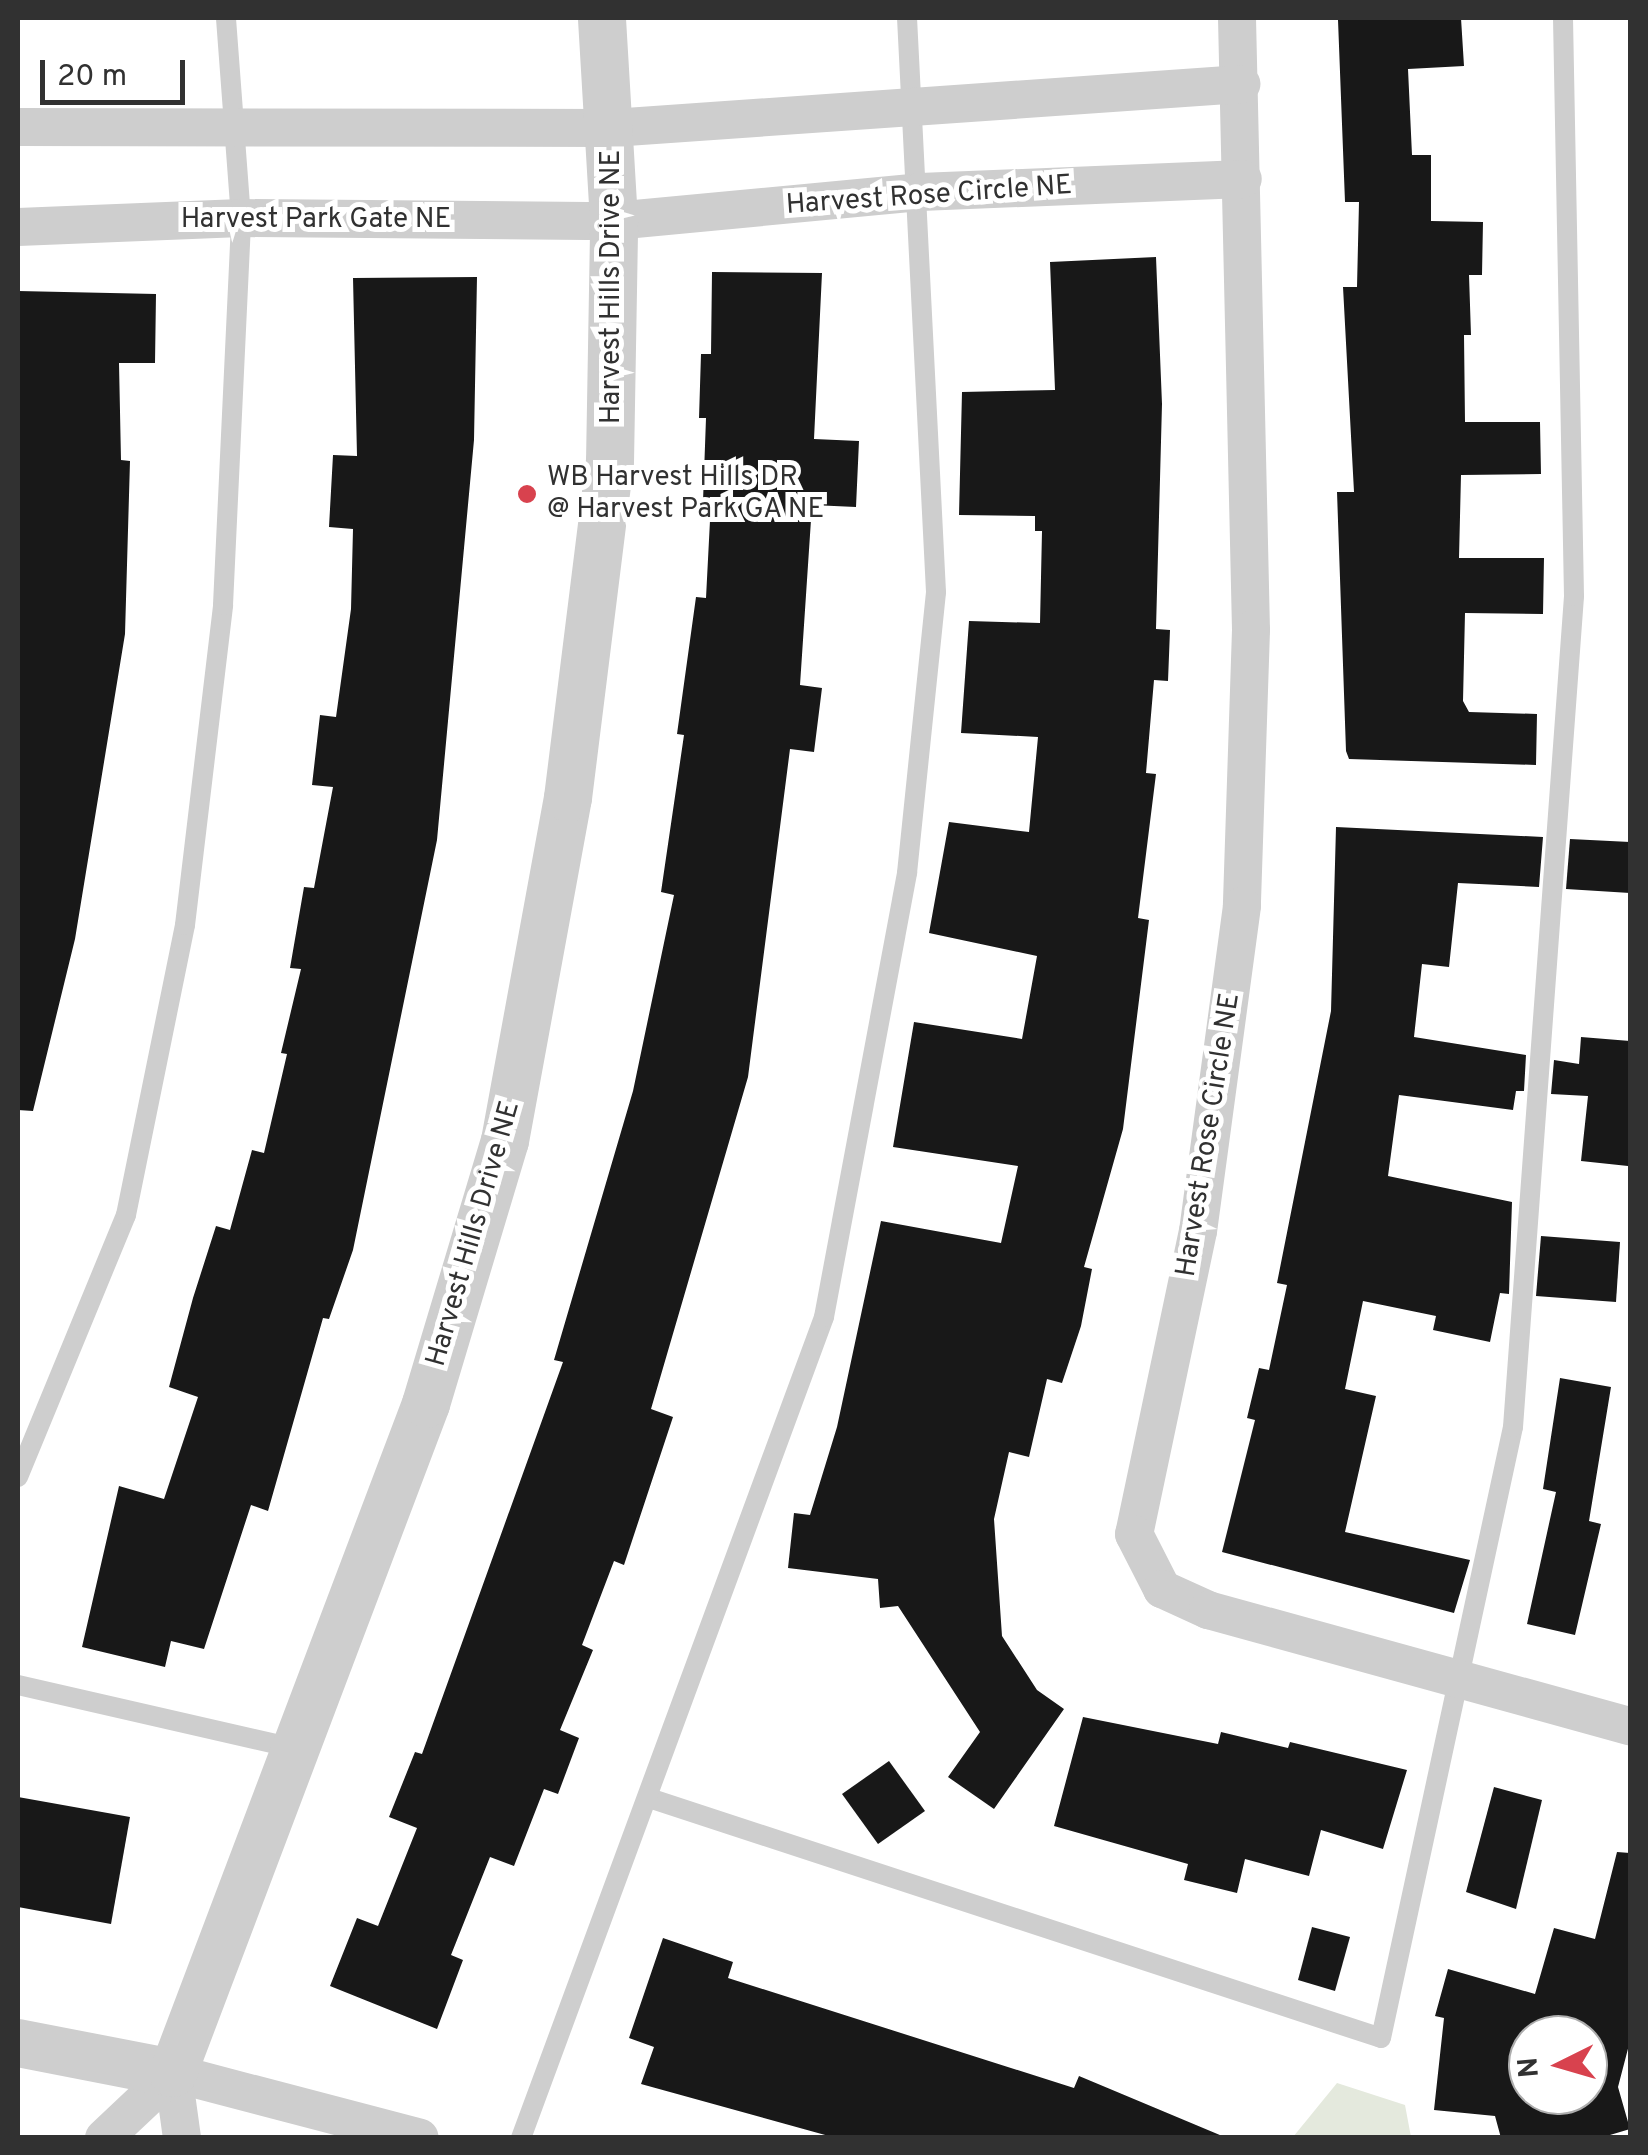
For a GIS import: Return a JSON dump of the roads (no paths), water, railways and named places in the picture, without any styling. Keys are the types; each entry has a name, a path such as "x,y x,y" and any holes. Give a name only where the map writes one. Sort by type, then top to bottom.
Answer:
{"street":[{"name":"Harvest Hills Drive NE","path":"173,2073 299,1750 426,1404 505,1140 568,798 610,462 614,220 612,128 602,18"},
{"name":"Harvest Rose Circle NE","path":"1237,18 1251,630 1242,906 1198,1231 1134,1534 1162,1589 1208,1610 1464,1675 1630,1726"},
{"path":"18,127 231,124 612,128 1241,84"},
{"name":"Harvest Rose Circle NE","path":"614,220 920,192 1243,179"},
{"name":"Harvest Park Gate NE","path":"18,227 240,218 614,220"},
{"path":"18,2042 173,2073 420,2138"},
{"path":"104,2138 173,2073"},
{"path":"173,2073 182,2138"}],"lane":[{"path":"18,1477 126,1215 186,925 223,606 240,218 226,18"},
{"path":"521,2138 824,1317 907,874 936,592 916,107 907,18"},
{"path":"649,1798 1381,2038 1464,1675 1513,1428 1574,596 1564,18"},
{"path":"18,1685 299,1750"}],"place":[{"name":"WB Harvest Hills DR @ Harvest Park GA NE","path":"527,494"}]}
